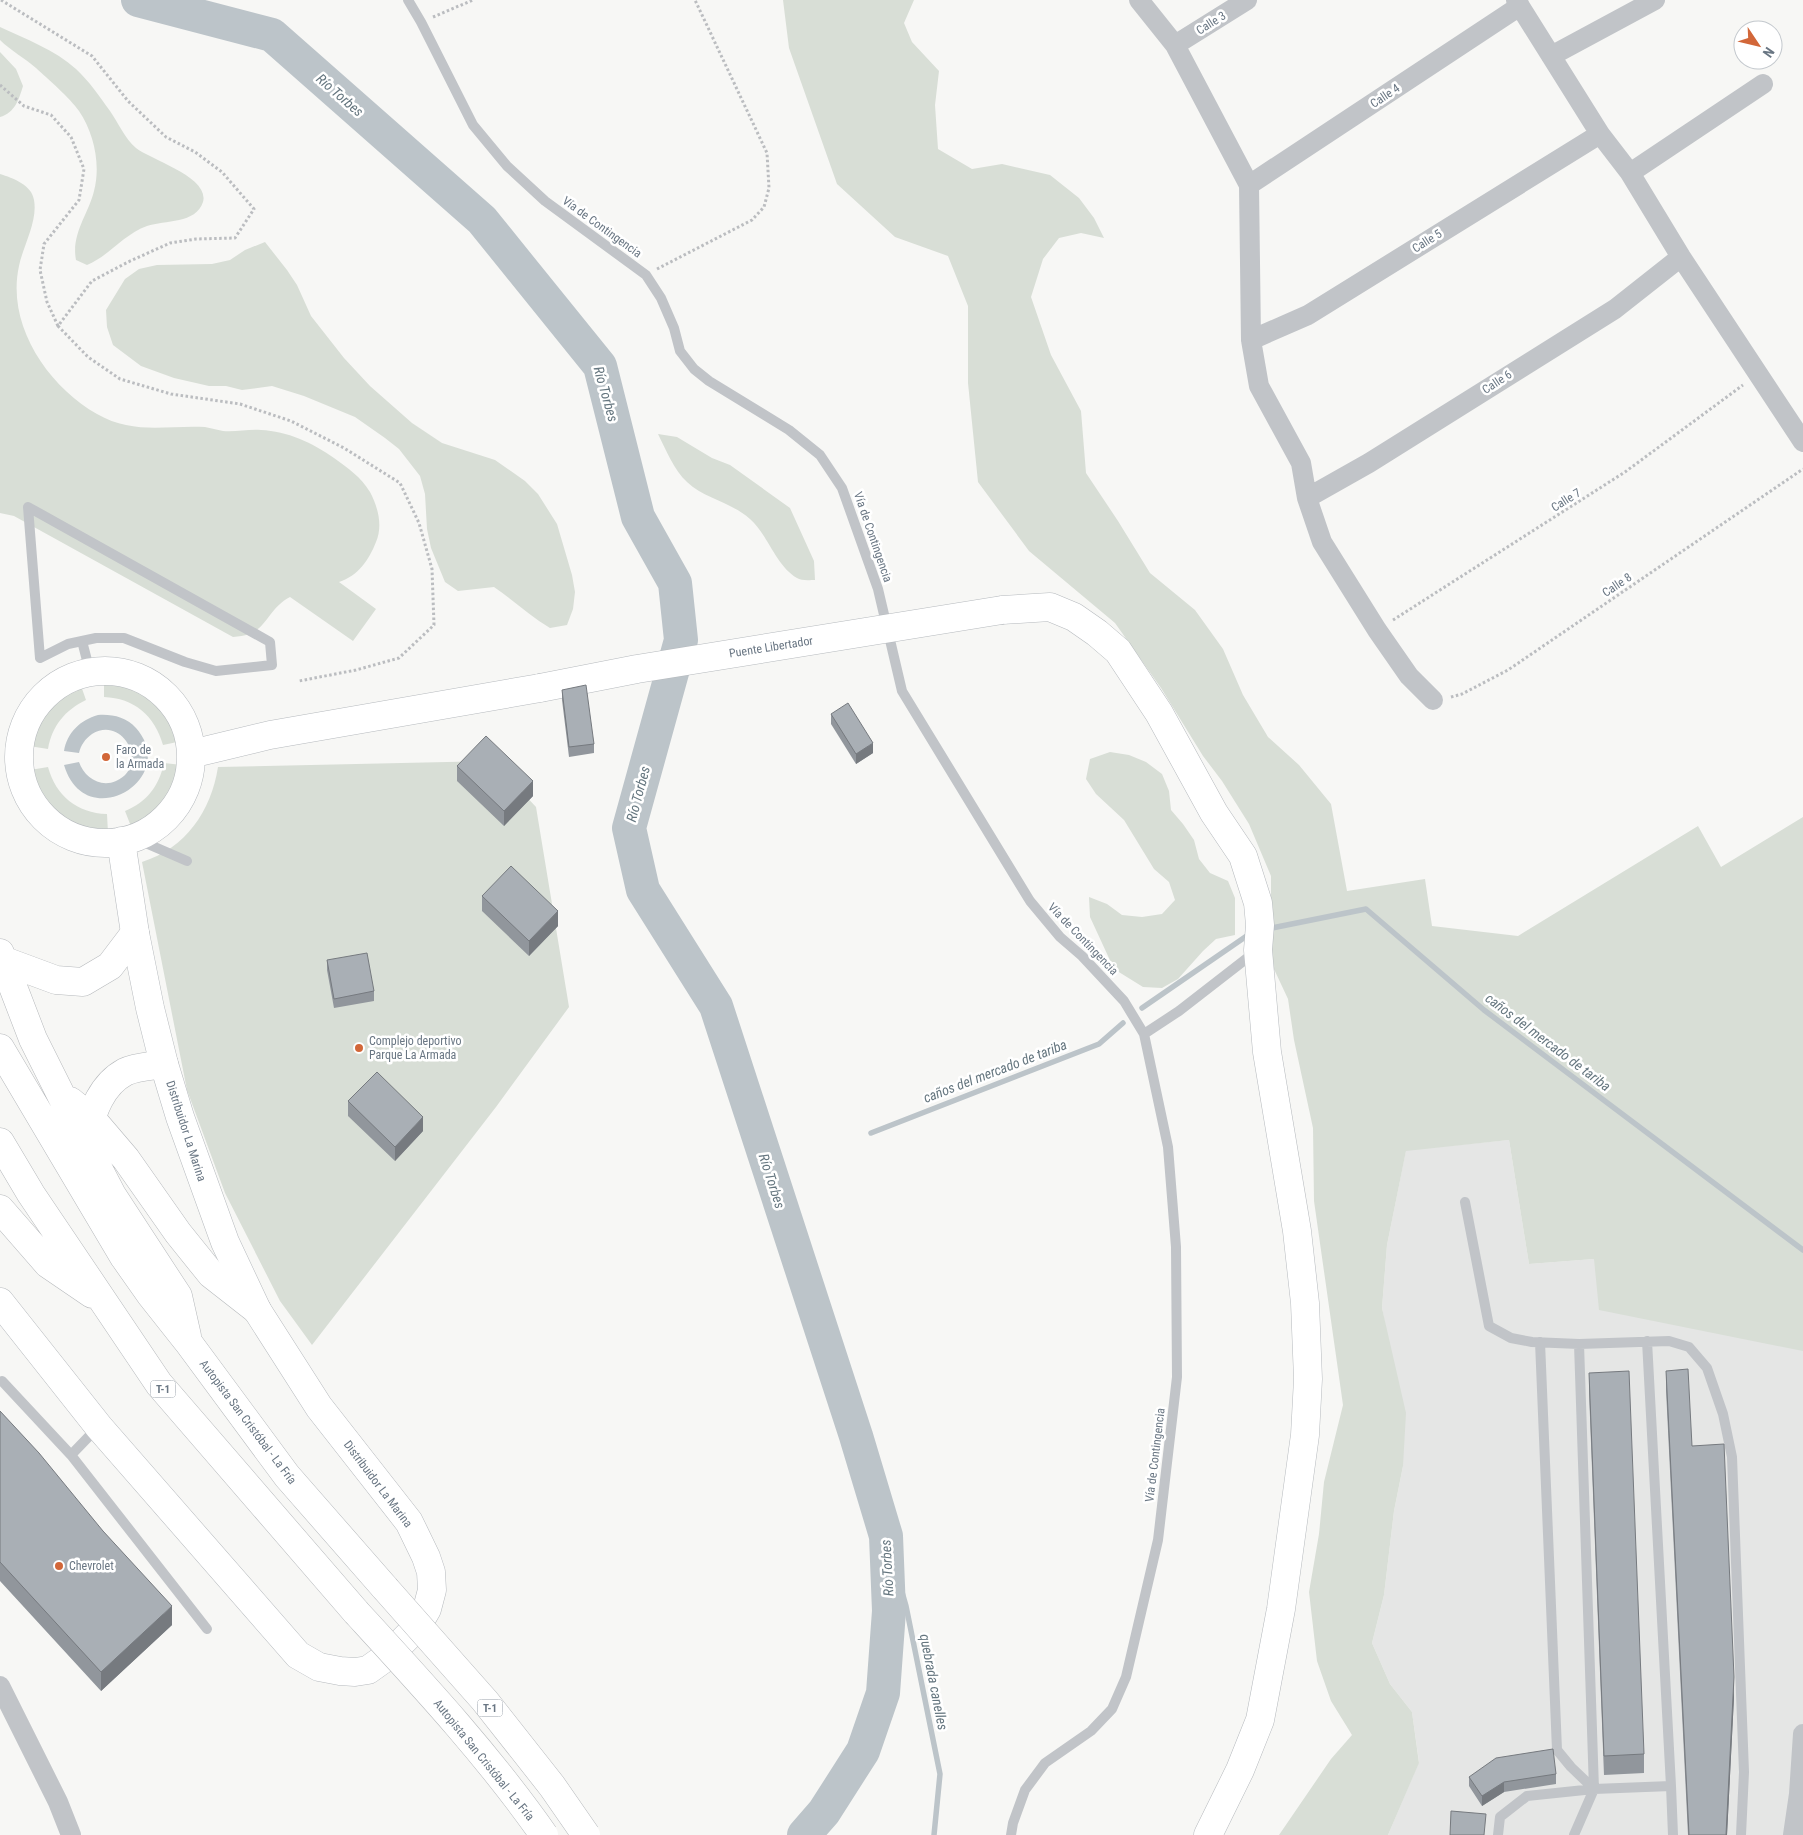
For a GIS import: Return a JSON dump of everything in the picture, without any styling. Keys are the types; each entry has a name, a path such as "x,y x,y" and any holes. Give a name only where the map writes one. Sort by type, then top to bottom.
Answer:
{"main road":[{"name":"Puente Libertador","path":"192,754 270,735 540,688 637,669 1002,610 1050,607 1074,617 1097,632 1118,651 1159,713 1214,813 1243,856 1258,903 1260,925 1258,950 1267,1052 1297,1231 1305,1303 1308,1379 1305,1435 1281,1610 1260,1720 1240,1770 1208,1835"},
{"path":"116,671 130,674 142,678 159,689 174,703 181,715 186,727 192,754 188,780 176,805 168,816 158,825 128,839 94,842 81,840 57,828 46,820 33,804 20,773 20,746 23,733 34,708 58,685 77,675 90,672 116,671"},
{"name":"Distribuidor La Marina","path":"0,1302 99,1427 298,1655 320,1667 355,1672 368,1670 389,1655 416,1628 427,1609 432,1590 431,1572 426,1557 409,1522 319,1407 257,1310 225,1242 204,1188 180,1118 150,1008 136,933 128,839"},
{"path":"1,956 56,980 83,982 110,966 136,933"},
{"name":"Autopista San Cristóbal - La Fría","path":"1,956 33,1039 61,1094 87,1130 112,1195 178,1296 188,1342 287,1476 485,1701 552,1786 586,1835"},
{"path":"0,1048 124,1257 188,1342"},
{"path":"164,1064 126,1072 109,1084 102,1094 87,1130 126,1159 178,1233 211,1274 257,1310"},
{"name":"Autopista San Cristóbal - La Fría","path":"0,1142 31,1194 159,1384 356,1612 459,1725 525,1807 544,1835"},
{"path":"0,1209 48,1264 103,1301"}],"street":[{"path":"1139,0 1175,45 1249,185 1251,340 1259,386 1300,463 1307,498 1322,542 1377,630 1409,676 1433,700"},
{"name":"Calle 3","path":"1175,45 1247,0"},
{"path":"1550,56 1655,0"},
{"path":"1518,3 1600,134 1630,173 1681,257 1803,442"},
{"name":"Calle 4","path":"1249,185 1518,3"},
{"path":"1630,173 1763,84"},
{"name":"Calle 5","path":"1251,340 1308,315 1600,134"},
{"name":"Calle 6","path":"1307,498 1369,463 1615,308 1681,257"},
{"path":"0,1686 58,1802 71,1835"},
{"path":"1793,1835 1799,1794 1803,1734"}],"lane":[{"name":"Vía de Contingencia","path":"408,0 473,125 508,166 545,201 646,275 661,298 674,328 680,351 694,369 709,381 789,430 820,455 842,488 878,589 902,691 1030,901 1060,937 1082,956 1124,1001 1144,1034 1168,1147 1176,1247 1177,1377 1158,1540 1126,1677 1112,1709 1091,1731 1045,1763 1026,1790 1013,1824 1011,1835"},
{"path":"28,507 270,642 272,665 216,671 185,662 124,638 96,638 82,641 68,644 40,658 28,507"},
{"path":"82,641 90,672"},
{"path":"128,839 187,861"},
{"path":"1144,1034 1187,1005 1258,950"},
{"path":"1465,1202 1489,1326 1511,1338 1540,1342 1579,1344 1669,1340 1688,1347 1707,1368 1723,1414 1730,1449 1744,1772 1741,1835"},
{"path":"1647,1341 1673,1835"},
{"path":"1540,1342 1557,1750 1571,1767 1594,1788"},
{"path":"1574,1835 1594,1788 1579,1344"},
{"path":"2,1381 71,1455 207,1629"},
{"path":"71,1455 99,1427"},
{"path":"1498,1835 1500,1817 1527,1796 1594,1788 1671,1786"}],"path":[{"path":"1,0 92,56 128,101 166,137 195,152 222,172 254,209 235,238 196,239 170,243 128,262 92,282 58,326"},
{"path":"421,22 473,0"},
{"path":"646,275 752,220 764,207 769,188 767,154 695,0"},
{"path":"0,86 24,106 51,115 70,137 84,169 79,200 44,244 40,270 47,302 58,326 88,357 120,379 171,394 240,404 291,421 344,448 400,482 419,523 432,569 434,626 399,658 356,670 299,681"},
{"name":"Calle 7","path":"1377,630 1625,472 1757,374"},
{"name":"Calle 8","path":"1433,700 1462,694 1508,670 1803,469"}],"shaded area":[{"path":"783,0 914,0 904,23 912,42 939,71 935,105 938,149 972,169 1002,164 1050,175 1079,198 1094,218 1104,238 1081,233 1059,238 1043,259 1031,297 1051,355 1081,411 1086,473 1150,573 1195,610 1223,649 1243,695 1268,737 1299,765 1331,804 1347,891 1425,879 1432,926 1518,936 1698,826 1721,867 1803,817 1803,1351 1599,1310 1594,1259 1529,1264 1509,1140 1406,1151 1387,1245 1382,1308 1406,1413 1403,1466 1394,1511 1384,1595 1372,1643 1390,1684 1412,1712 1419,1763 1388,1835 1279,1835 1331,1759 1352,1735 1331,1701 1317,1661 1309,1592 1319,1534 1324,1482 1343,1405 1314,1201 1313,1128 1294,1040 1288,999 1267,954 1271,913 1271,876 1249,824 1222,781 1203,756 1161,688 1115,623 1029,551 978,482 968,383 968,306 948,256 895,237 837,184 789,48"},
{"path":"0,27 50,51 76,69 98,95 136,148 178,170 198,185 203,193 203,202 199,209 187,218 147,226 131,234 87,265 76,260 75,251 78,233 94,191 97,171 95,150 89,129 79,111 59,89 0,40"},
{"path":"0,52 16,69 23,86 13,109 0,117"},
{"path":"0,174 26,186 34,200 34,216 19,266 17,288 19,310 25,331 35,352 47,370 79,402 110,421 124,425 150,428 205,427 223,431 261,430 290,435 326,453 344,465 363,482 373,498 377,510 378,536 370,555 362,566 352,576 339,582 376,609 353,641 290,597 278,606 260,628 245,635 233,637 14,516 0,513"},
{"path":"265,242 297,285 311,316 344,358 370,386 412,423 442,443 495,460 525,481 538,494 557,524 572,575 575,592 573,609 567,625 550,628 494,587 458,591 445,582 431,548 427,529 425,494 420,476 399,449 355,417 304,396 272,386 242,390 226,386 209,386 174,378 141,366 113,345 107,327 106,310 125,279 139,269 157,265 212,264 230,260 245,250"},
{"path":"658,434 677,437 712,458 730,465 790,508 814,561 815,580 801,580 790,573 750,519 735,508 702,493 687,482 674,466"},
{"path":"104,679 119,680 132,684 154,696 171,715 182,741 163,745 155,725 142,710 125,701 104,697"},
{"path":"80,683 86,700 66,714 56,726 48,749 29,746 40,716 46,708 60,694"},
{"path":"98,715 114,716 128,721 136,728 147,747 147,765 139,781 125,792 108,798 90,796 75,786 64,765 79,762 93,780 104,783 116,781 126,774 131,765 132,755 122,737 114,731 103,730 92,734 84,742 79,753 64,751 68,738 75,728 91,717"},
{"path":"1110,752 1129,755 1146,762 1162,774 1169,791 1171,810 1194,840 1199,859 1210,873 1228,881 1235,898 1235,935 1216,939 1178,979 1162,988 1143,987 1114,969 1090,917 1089,897 1107,904 1122,915 1142,917 1162,914 1175,900 1169,882 1154,869 1124,820 1096,794 1086,779 1090,759"},
{"name":"Complejo deportivo Parque La Armada","path":"493,761 536,807 569,1007 496,1107 312,1345 280,1301 225,1193 187,1090 142,862 158,856 171,847 194,826 209,798 215,783 218,767"},
{"path":"164,763 182,765 171,796 151,818 132,829 125,811 140,803 151,792 159,779"},
{"path":"48,767 56,786 69,801 86,810 107,814 108,833 80,828 68,823 48,807 35,784 30,770"},
{"path":"1509,1140 1529,1264 1594,1259 1803,1350 1803,1734 1793,1835 1388,1835 1419,1762 1412,1712 1390,1684 1372,1643 1384,1595 1394,1511 1403,1466 1390,1349 1382,1308 1387,1245 1406,1150"}],"building":[{"path":"586,685 594,744 569,747 562,690"},
{"path":"848,703 873,743 856,754 831,714"},
{"path":"486,736 533,781 504,811 457,766"},
{"path":"511,866 558,911 529,941 482,896"},
{"path":"367,953 374,991 334,999 327,960"},
{"path":"377,1072 423,1117 395,1147 348,1101"},
{"path":"1688,1369 1692,1446 1724,1444 1734,1677 1726,1835 1689,1835 1666,1371"},
{"path":"1629,1371 1644,1754 1604,1756 1589,1373"},
{"name":"Chevrolet","path":"0,1411 39,1453 103,1531 172,1606 101,1672 0,1562"},
{"path":"1553,1749 1556,1774 1504,1782 1482,1796 1469,1777 1496,1758"},
{"path":"1451,1811 1486,1814 1484,1835 1450,1835"}],"waterway":[{"name":"Río Torbes","path":"138,0 272,35 482,220 600,366 638,517 675,583 681,640 629,828 643,890 716,1006 856,1436 886,1536 889,1611 883,1693 863,1751 824,1812 804,1835"},
{"name":"caños del mercado de tariba","path":"1267,929 1366,909 1484,1010 1803,1250"},
{"name":"caños del mercado de tariba","path":"1142,1008 1251,933"},
{"name":"caños del mercado de tariba","path":"871,1133 1099,1044 1123,1023"},
{"name":"quebrada canelles","path":"886,1536 906,1606 940,1774 934,1835"}],"place":[{"name":"Faro de la Armada","path":"106,757"},
{"name":"Complejo deportivo Parque La Armada","path":"359,1048"},
{"name":"Chevrolet","path":"59,1566"}]}
